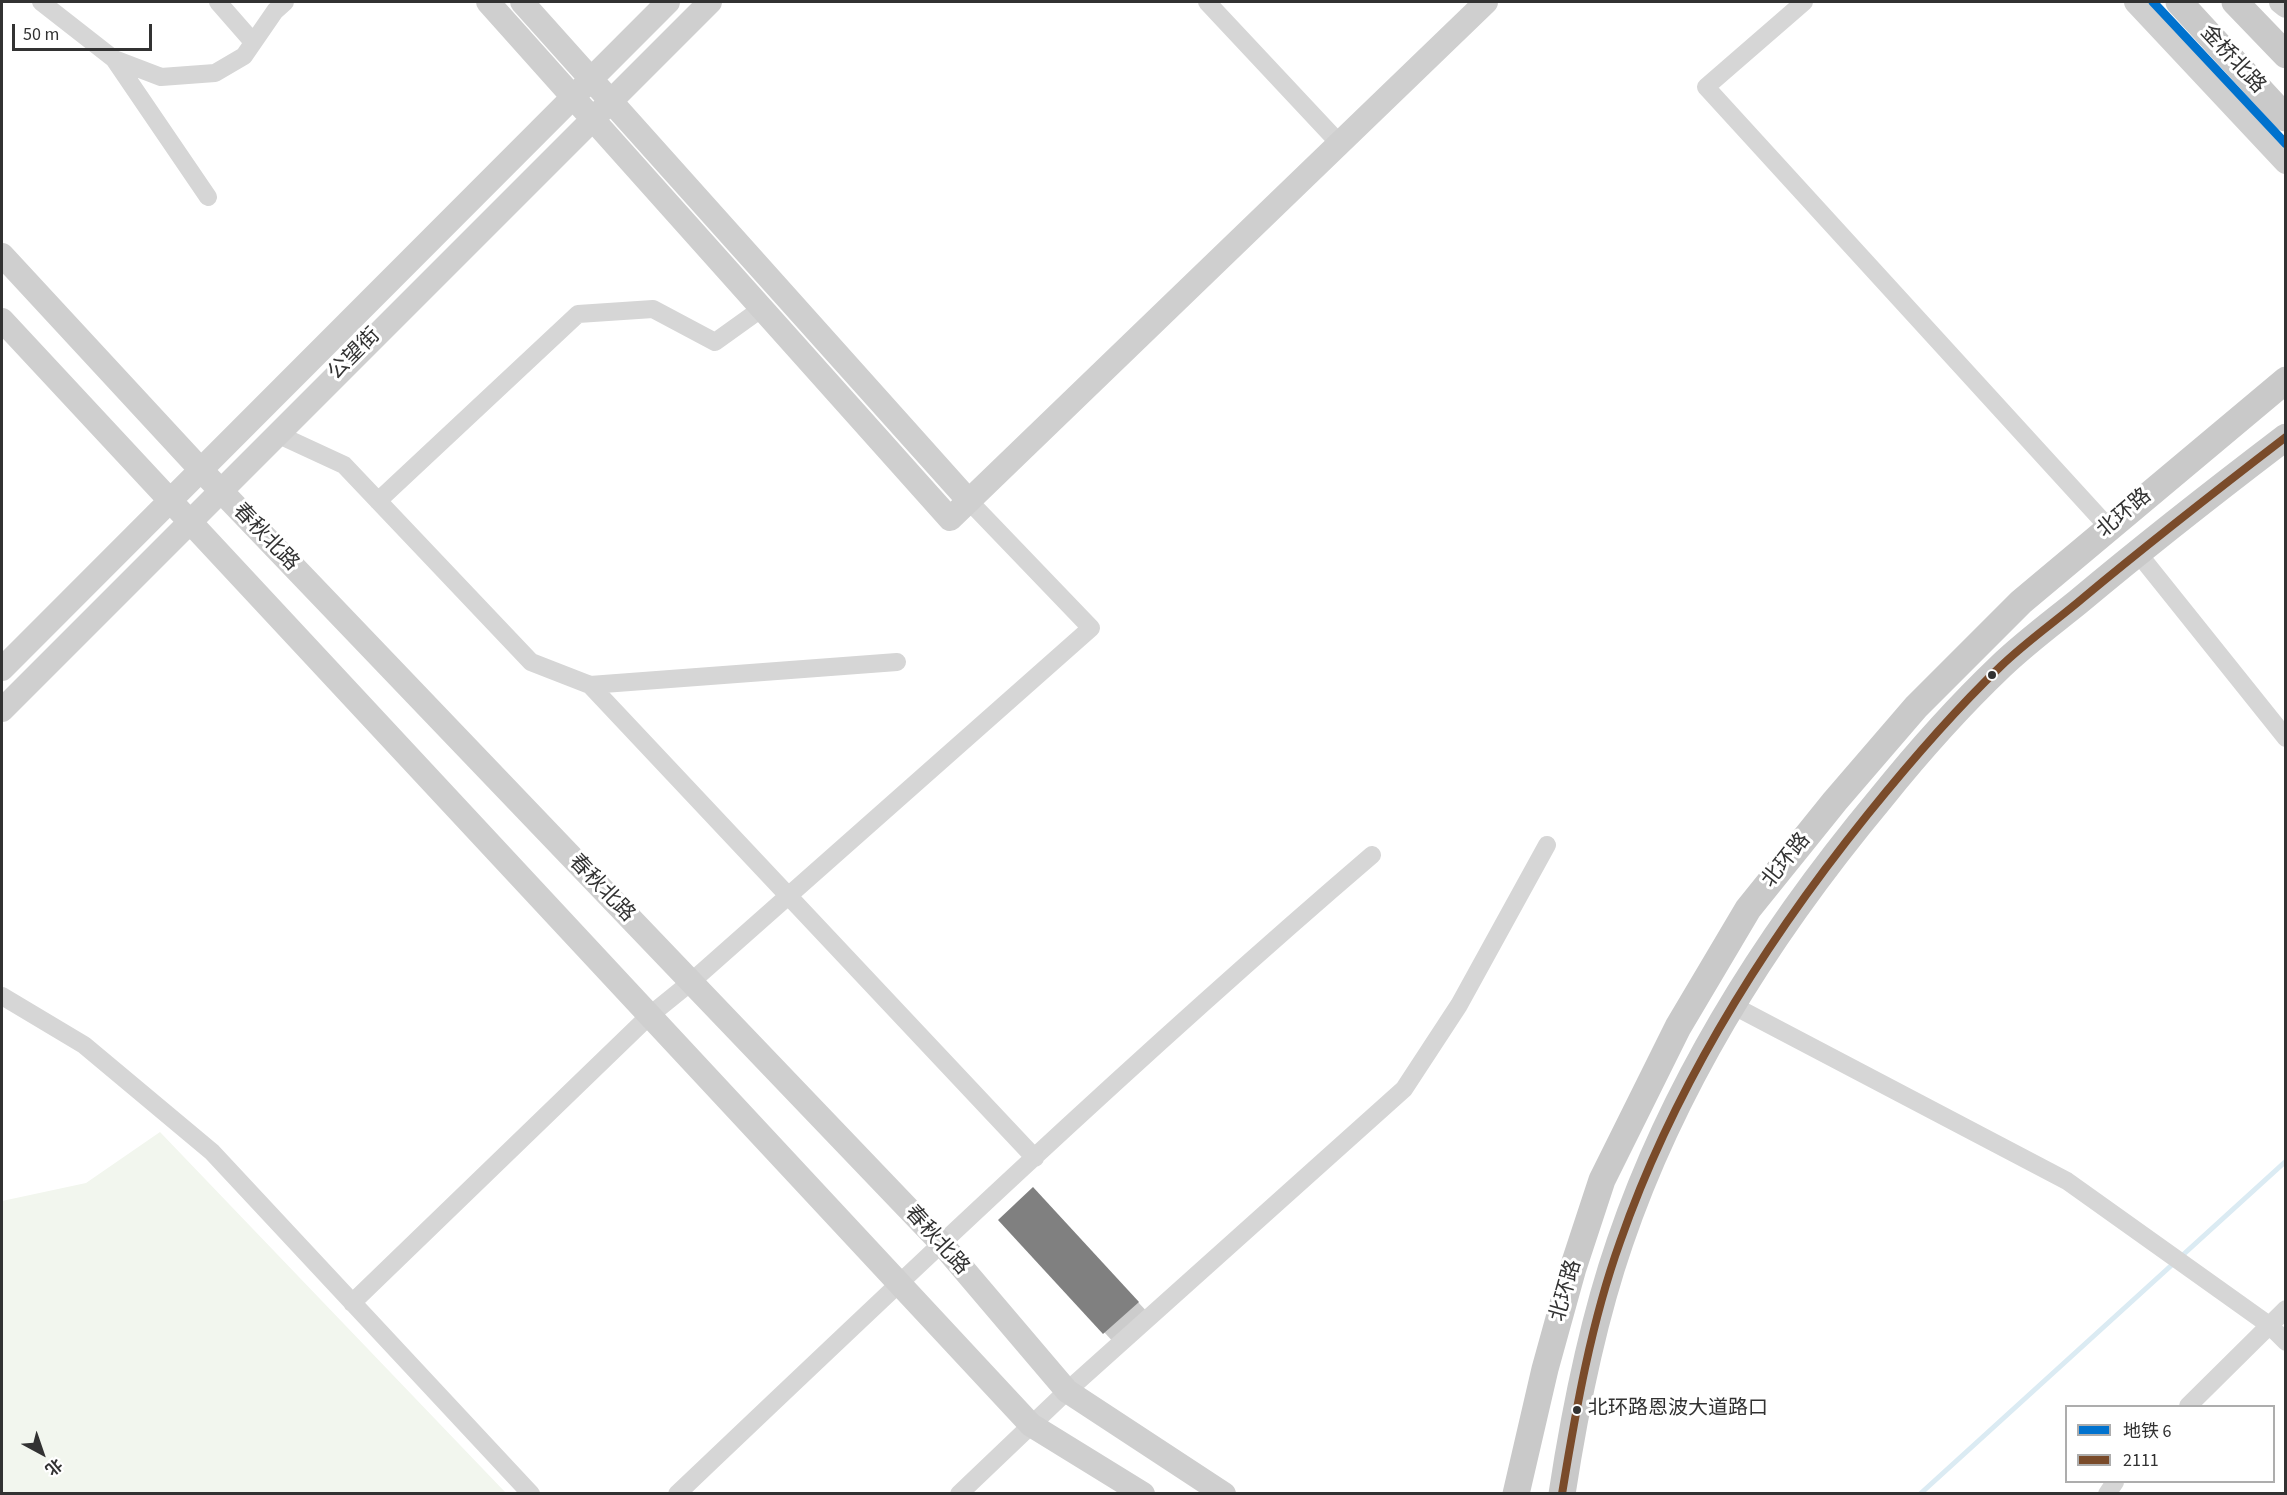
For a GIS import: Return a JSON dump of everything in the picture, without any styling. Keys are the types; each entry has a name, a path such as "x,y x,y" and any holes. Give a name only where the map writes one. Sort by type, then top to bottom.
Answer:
{"main road":[{"name":"金桥北路","path":"2179,2 2286,118"},
{"name":"金桥北路","path":"2235,2 2286,55"},
{"name":"北环路","path":"1516,1494 1545,1369 1573,1268 1602,1180 1678,1027 1748,909 1835,801 1916,707 2021,602 2286,380"},
{"name":"北环路","path":"1562,1494 1576,1408 1601,1304 1620,1240 1685,1090 1732,1005 1786,918 1848,837 1916,756 2002,665 2138,552 2286,437"}],"street":[{"path":"41,2 114,59 161,77 215,73 244,56 275,11 285,2"},
{"path":"218,2 253,42"},
{"path":"488,2 950,519 1486,2"},
{"path":"352,1303 649,1016 789,896 1091,628 969,501 591,76 522,2"},
{"name":"公望街","path":"2,669 591,76 668,2"},
{"name":"公望街","path":"2,710 710,2"},
{"path":"1207,2 1340,144"},
{"path":"1804,2 1706,87 2109,528"},
{"name":"金桥北路","path":"2136,2 2286,162"},
{"path":"2281,2 2286,6"},
{"path":"114,59 208,197"},
{"name":"春秋北路","path":"2,255 220,490 942,1244 1067,1390 1224,1494"},
{"path":"378,501 578,314 653,309 715,342 761,309"},
{"name":"春秋北路","path":"2,320 1031,1425 1143,1494"},
{"path":"277,434 344,465 531,662 590,685 1035,1158"},
{"path":"2138,552 2286,738"},
{"path":"590,685 897,662"},
{"path":"958,1494 1067,1390 1404,1089 1459,1005 1547,845"},
{"path":"677,1494 898,1284 1035,1158 1281,933 1372,855"},
{"path":"2,996 84,1045 212,1152 531,1494"},
{"path":"1732,1005 2067,1181 2269,1325 2286,1342"},
{"path":"2190,1405 2286,1310"}],"shaded area":[{"path":"160,1132 506,1493 2,1493 2,1201 86,1183"}],"building":[{"path":"1033,1187 1139,1302 1103,1334 998,1220"}],"waterway":[{"path":"1920,1494 2286,1161"}],"metro line":[{"name":"6","path":"2153,2 2286,144"}],"transit line":[{"name":"2111","path":"1562,1494 1593,1335 1620,1242 1667,1127 1695,1071 1758,964 1793,913 1868,814 1949,719 1983,683 2031,640 2133,557 2286,437"}],"place":[{"name":"北环路恩波大道路口","path":"1577,1410"}]}
